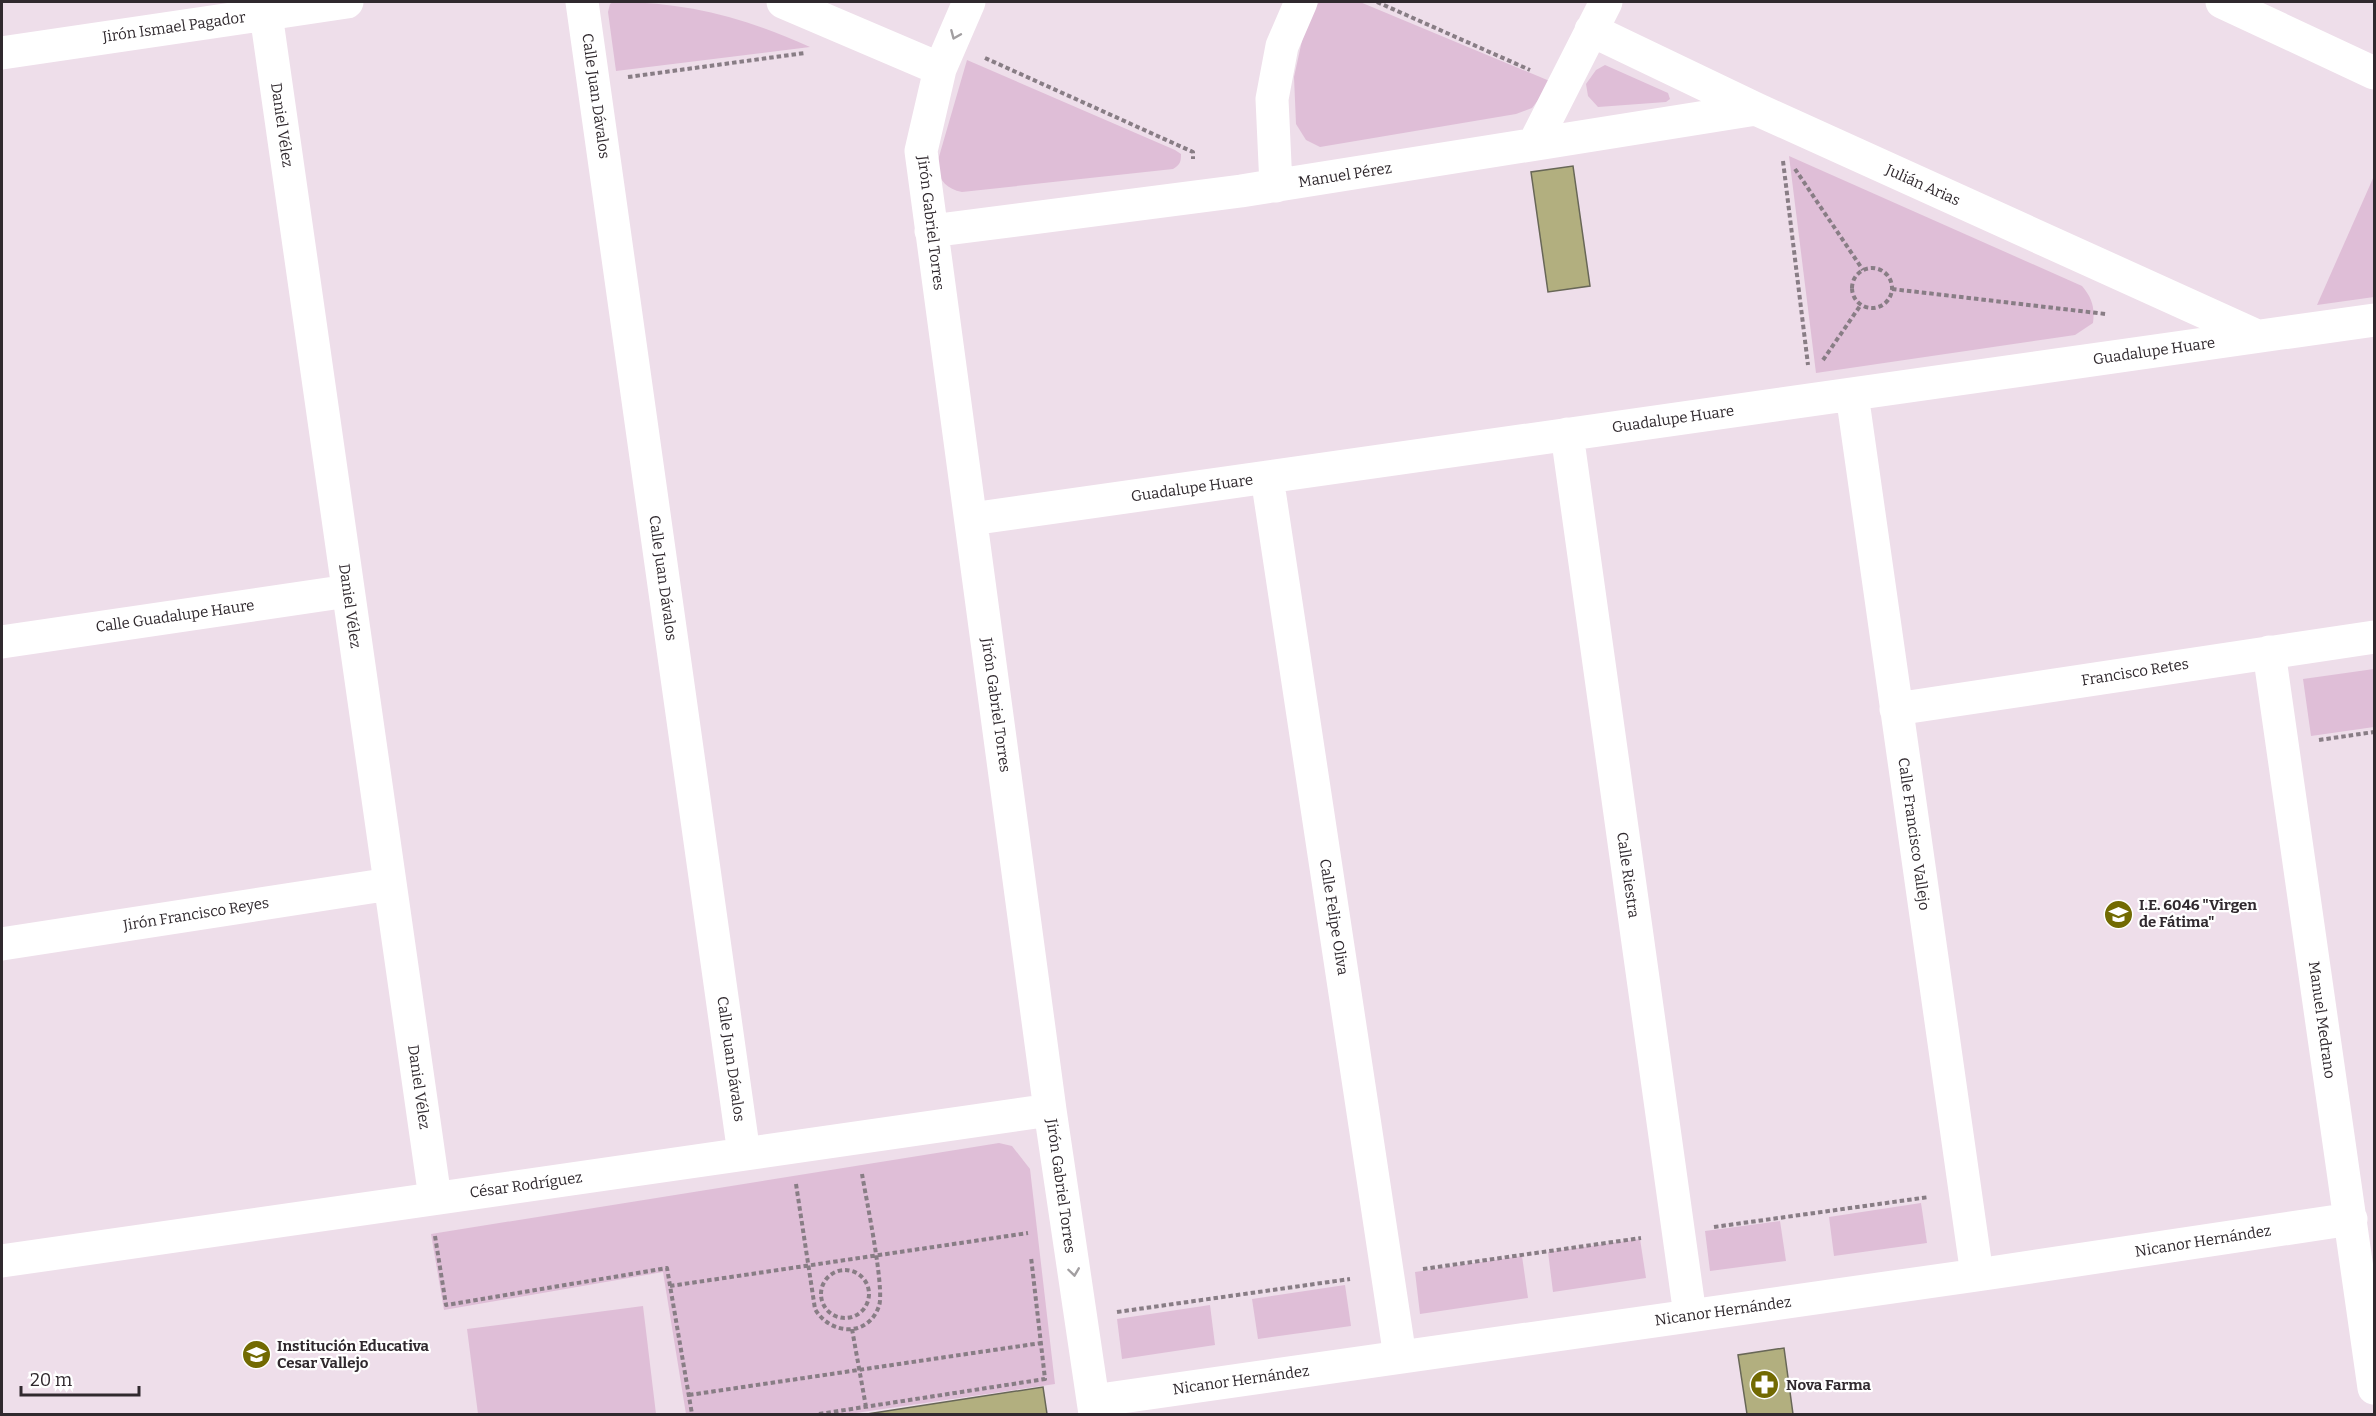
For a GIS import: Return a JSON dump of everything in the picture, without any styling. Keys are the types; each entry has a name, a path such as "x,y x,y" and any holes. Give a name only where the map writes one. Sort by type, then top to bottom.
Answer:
{"street":[{"name":"Jirón Ismael Pagador","path":"2,53 267,8 347,2"},
{"name":"Calle Juan Dávalos","path":"582,2 744,1154"},
{"path":"783,2 946,56"},
{"name":"Jirón Gabriel Torres","path":"969,2 946,56 921,151 1050,1110 1094,1408"},
{"path":"1276,186 1272,99 1282,45 1301,2"},
{"path":"1534,144 1606,2"},
{"path":"2222,2 2374,73"},
{"name":"Daniel Vélez","path":"267,8 435,1198"},
{"name":"Julián Arias","path":"1592,30 1772,125 2257,336"},
{"name":"Manuel Pérez","path":"931,231 1276,186 1534,144 1772,125"},
{"name":"Guadalupe Huare","path":"971,519 1567,434 1811,389 1852,394 2374,320"},
{"name":"Calle Francisco Vallejo","path":"1852,394 1977,1275"},
{"name":"Calle Riestra","path":"1567,434 1690,1316"},
{"name":"Calle Felipe Oliva","path":"1268,477 1400,1357"},
{"name":"Calle Guadalupe Haure","path":"2,642 348,591"},
{"name":"Francisco Retes","path":"1896,709 2374,637"},
{"name":"Manuel Medrano","path":"2270,652 2374,1388"},
{"name":"Jirón Francisco Reyes","path":"2,944 390,884"},
{"name":"César Rodríguez","path":"2,1261 1050,1110"},
{"name":"Nicanor Hernández","path":"1094,1408 1400,1357 1977,1275 2351,1218"}],"path":[{"path":"1377,2 1564,85"},
{"path":"594,82 811,53"},
{"path":"946,56 1193,152 1194,197"},
{"path":"1772,125 1863,270"},
{"path":"1772,125 1811,389"},
{"path":"1873,268 1883,271 1890,279 1892,289 1888,299 1881,306 1870,308 1860,306 1851,287 1854,277 1863,270 1873,268"},
{"path":"1892,289 2106,314"},
{"path":"2103,320 2106,314 2106,304"},
{"path":"1811,389 1860,306"},
{"path":"2283,745 2374,732"},
{"path":"795,1180 815,1309 820,1318 830,1326 852,1329 872,1318 882,1297 861,1170"},
{"path":"689,1395 1041,1343 1082,1327 1387,1274 1965,1192"},
{"path":"1027,1223 1030,1244"},
{"path":"670,1287 1028,1233"},
{"path":"446,1234 434,1236 446,1305 667,1268 692,1414"},
{"path":"819,1414 1045,1379 1031,1255"},
{"path":"841,1271 849,1271 863,1278 867,1285 869,1300 860,1313 845,1318 831,1313 826,1308 822,1292 827,1278 841,1271"},
{"path":"852,1329 866,1407"}],"shaded area":[{"path":"613,2 639,2 714,13 762,28 810,47 616,71 608,12"},
{"path":"1319,2 1360,2 1552,82 1532,108 1516,114 1320,147 1306,140 1296,124 1294,77 1305,27"},
{"path":"967,60 1175,150 1181,154 1180,163 1173,169 962,192 952,189 942,180 936,167"},
{"path":"1605,65 1668,93 1670,99 1666,102 1598,107 1588,96 1586,84 1596,70"},
{"path":"1789,156 2082,286 2092,303 2093,323 2075,335 1816,373"},
{"path":"2374,176 2374,297 2317,305"},
{"path":"2374,669 2374,727 2311,736 2303,679"},
{"path":"999,1143 1012,1146 1030,1169 1055,1384 849,1414 686,1414 663,1272 444,1310 431,1234"},
{"path":"1921,1203 1927,1243 1834,1256 1829,1217"},
{"path":"1780,1221 1786,1261 1710,1271 1705,1231"},
{"path":"1640,1239 1646,1278 1553,1292 1548,1252"},
{"path":"1522,1256 1528,1298 1420,1314 1415,1272"},
{"path":"1345,1285 1351,1326 1258,1339 1252,1299"},
{"path":"1210,1305 1215,1345 1122,1359 1117,1319"},
{"path":"643,1306 656,1414 478,1414 467,1329"}],"building":[{"path":"1573,166 1590,286 1548,292 1531,172"},
{"path":"1784,1348 1793,1414 1747,1414 1738,1355"},
{"path":"1043,1387 1047,1414 867,1414"}],"place":[{"name":"I.E. 6046 \"Virgen de Fátima\"","path":"2118,914"},
{"name":"Institución Educativa Cesar Vallejo","path":"256,1355"},
{"name":"Nova Farma","path":"1765,1385"}]}
